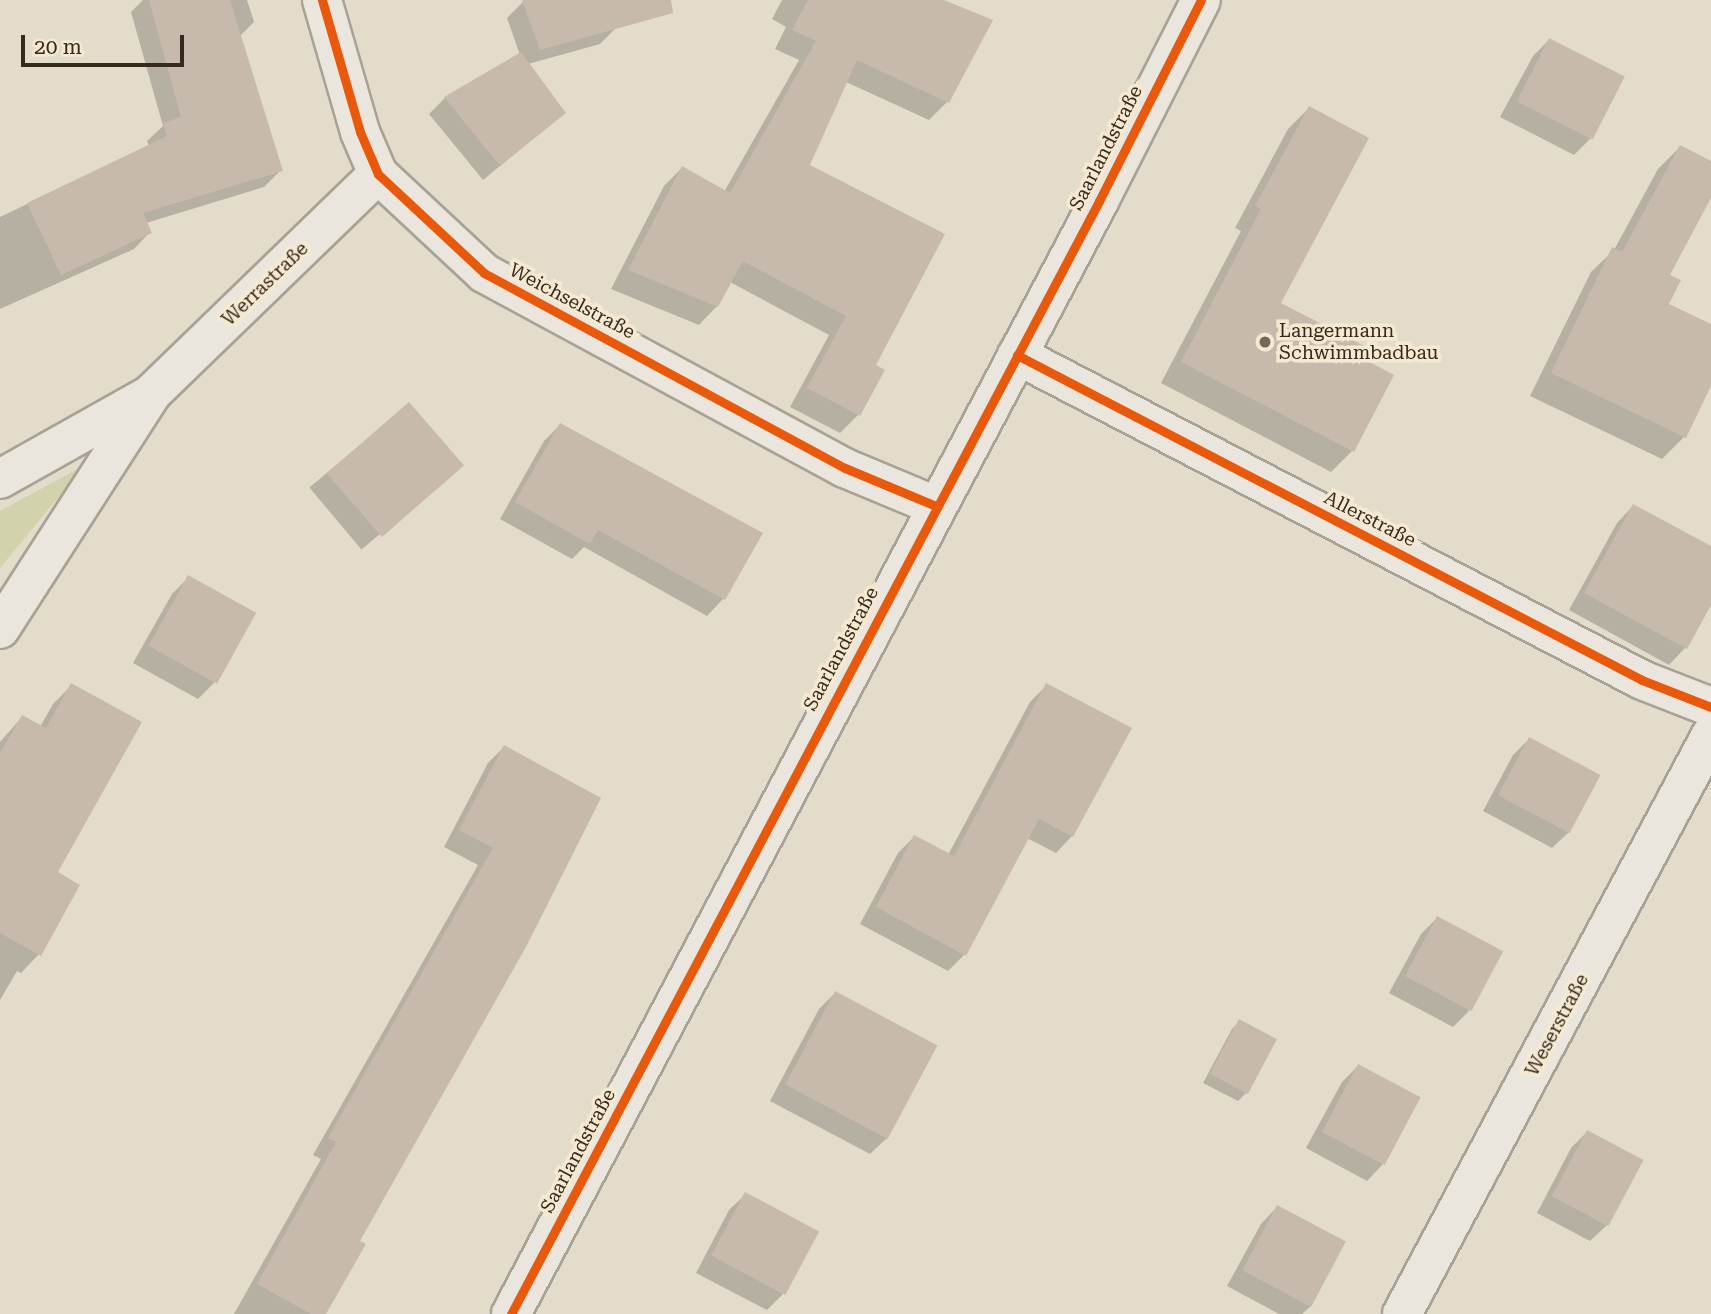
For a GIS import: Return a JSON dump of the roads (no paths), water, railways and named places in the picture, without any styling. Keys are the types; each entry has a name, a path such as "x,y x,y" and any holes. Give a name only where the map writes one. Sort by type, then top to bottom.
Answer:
{"street":[{"name":"Weichselstraße","path":"323,0 360,132 378,174 484,273 845,468 936,506"},
{"name":"Saarlandstraße","path":"511,1314 1017,355 1201,0"},
{"name":"Werrastraße","path":"0,629 152,393 378,174"},
{"name":"Allerstraße","path":"1017,355 1642,680 1711,707"},
{"name":"Werrastraße","path":"0,479 152,393"},
{"name":"Weserstraße","path":"1402,1314 1711,735"}],"place":[{"name":"Langermann Schwimmbadbau","path":"1265,342"}]}
